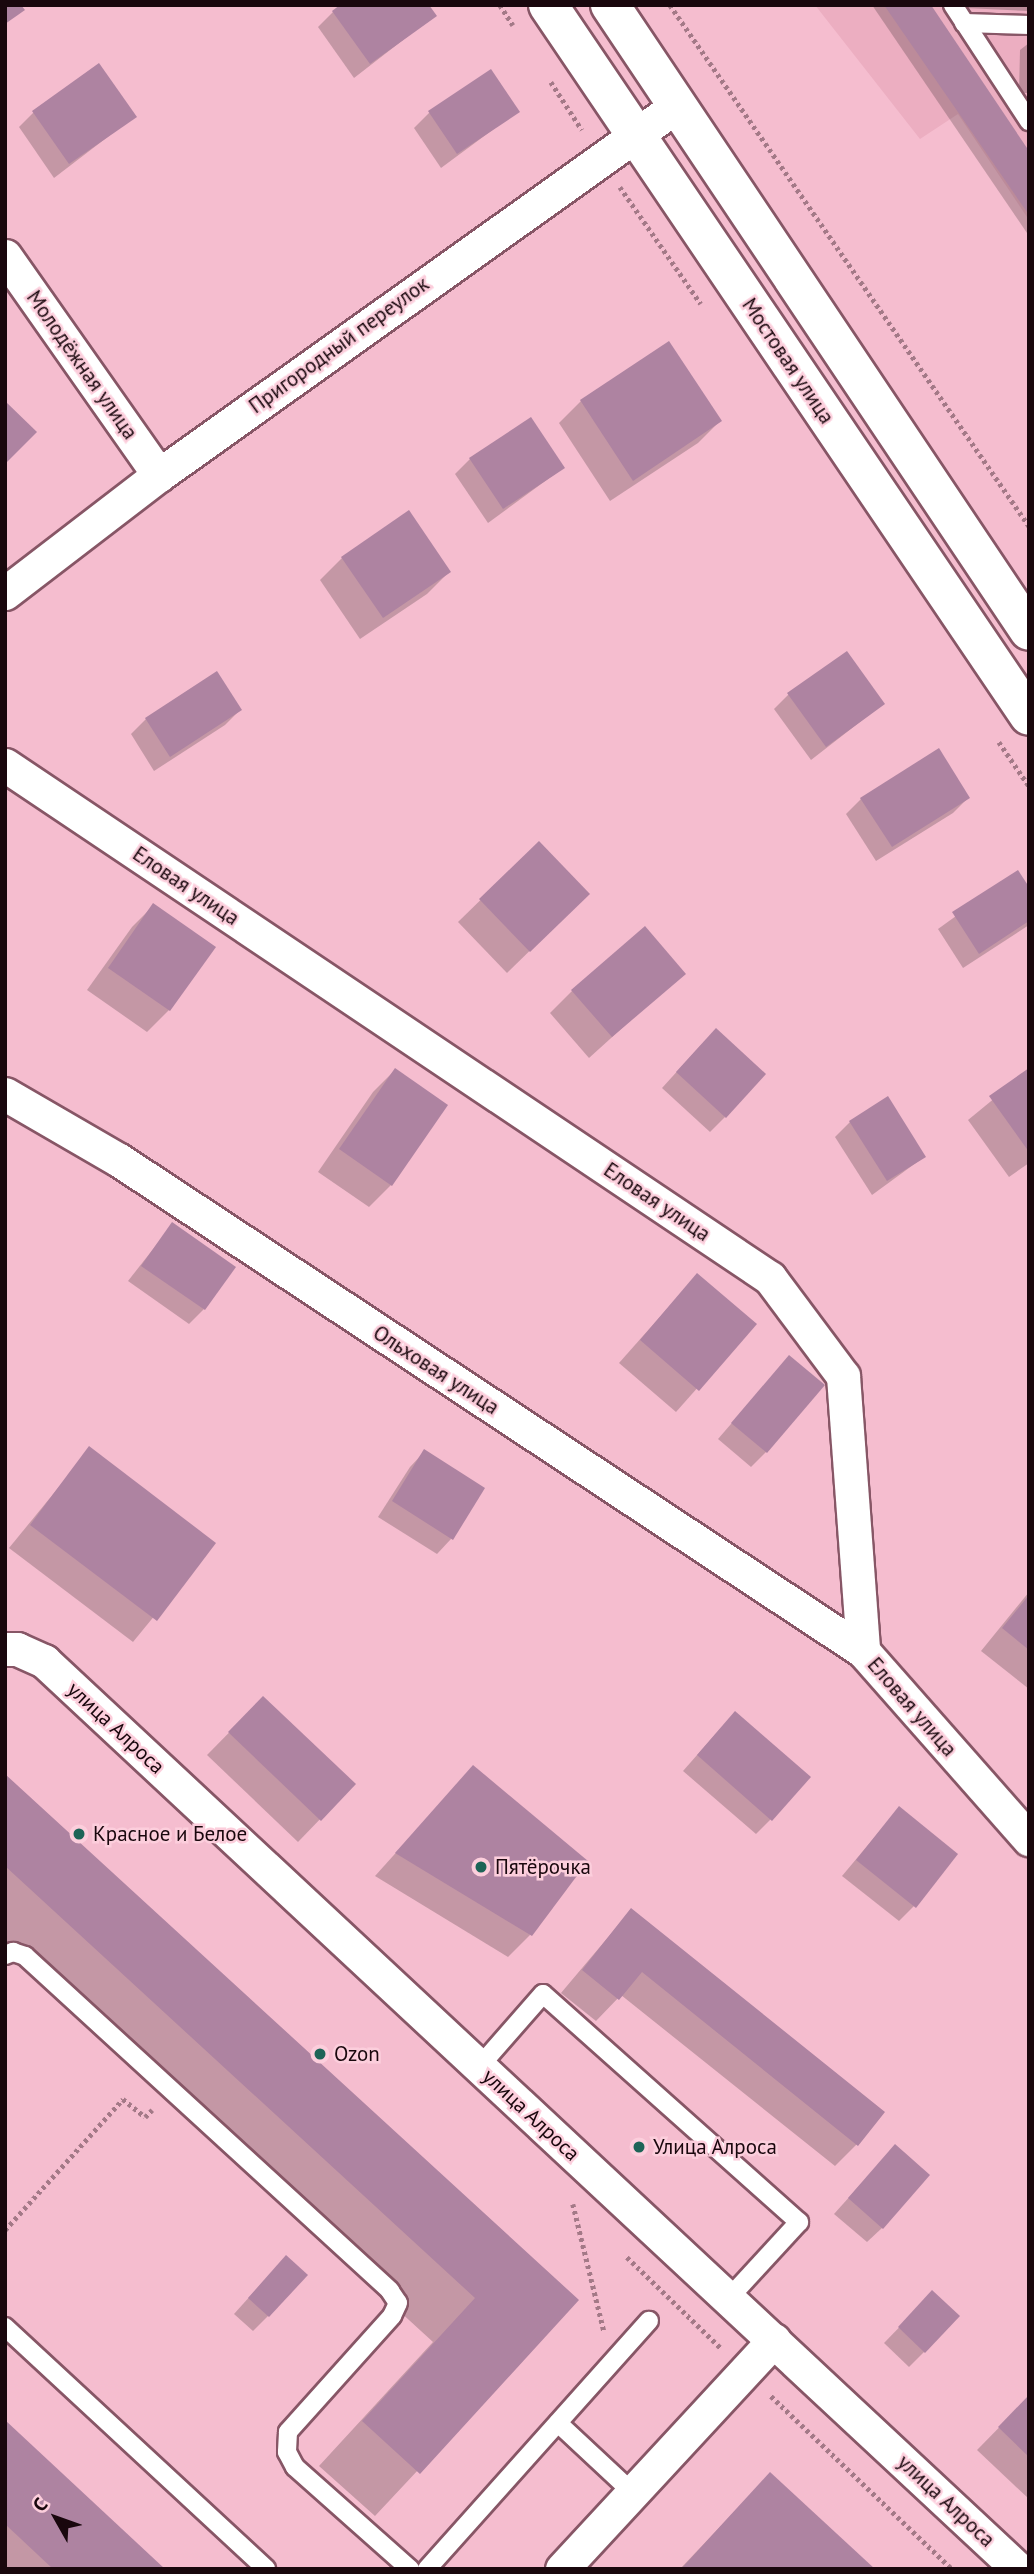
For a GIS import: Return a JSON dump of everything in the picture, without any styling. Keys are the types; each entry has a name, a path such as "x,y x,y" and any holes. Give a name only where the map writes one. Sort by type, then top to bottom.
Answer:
{"main road":[{"name":"Мостовая улица","path":"548,5 1029,716"},
{"path":"610,5 1029,631"}],"street":[{"name":"Пригородный переулок","path":"5,593 159,475 678,104"},
{"name":"Молодёжная улица","path":"5,256 159,475"},
{"name":"Еловая улица","path":"5,765 769,1278 843,1376 863,1651 1029,1839"},
{"name":"Ольховая улица","path":"5,1094 119,1160 863,1651"},
{"name":"улица Алроса","path":"5,1649 17,1649 44,1661 1018,2569"},
{"path":"562,2569 774,2340"}],"lane":[{"path":"953,5 1029,121"},
{"path":"964,23 1029,25"},
{"path":"5,1955 13,1952 25,1956 398,2303 392,2316 288,2432 286,2452 295,2467 410,2569"},
{"path":"479,2067 543,1994 799,2222 729,2298"},
{"path":"427,2569 649,2322"},
{"path":"5,2327 266,2569"},
{"path":"558,2423 633,2493"}],"path":[{"path":"670,5 1029,526"},
{"path":"5,2230 122,2099 145,2118 171,2089"},
{"path":"573,2204 612,2363"}],"shaded area":[{"path":"815,5 1029,5 1029,220 958,114 920,139"}],"building":[{"path":"5,5 21,5 25,10 5,24"},
{"path":"340,5 429,5 437,16 370,64 332,11"},
{"path":"884,5 931,5 1029,151 1029,215"},
{"path":"99,63 137,117 69,164 32,111"},
{"path":"491,69 520,112 457,154 428,111"},
{"path":"669,341 722,421 633,481 580,400"},
{"path":"5,401 37,432 7,462 5,460"},
{"path":"531,417 565,468 503,509 469,458"},
{"path":"409,510 451,572 383,618 341,557"},
{"path":"847,651 885,704 826,747 787,693"},
{"path":"217,671 242,710 170,757 145,718"},
{"path":"939,748 970,798 892,847 860,798"},
{"path":"539,841 590,894 530,952 479,899"},
{"path":"1018,870 1029,887 1029,921 979,954 952,912"},
{"path":"153,903 216,947 170,1011 108,968"},
{"path":"645,926 686,974 612,1037 571,990"},
{"path":"716,1028 766,1074 726,1118 676,1072"},
{"path":"395,1068 448,1105 392,1186 339,1149"},
{"path":"1029,1068 1029,1152 989,1096"},
{"path":"888,1096 926,1157 887,1181 849,1121"},
{"path":"172,1222 236,1267 205,1310 141,1266"},
{"path":"697,1273 757,1324 699,1391 640,1340"},
{"path":"789,1355 825,1385 767,1453 731,1423"},
{"path":"89,1446 216,1543 157,1621 30,1525"},
{"path":"424,1449 485,1488 453,1540 392,1501"},
{"path":"1029,1595 1029,1650 1002,1628"},
{"path":"263,1696 356,1784 321,1821 228,1732"},
{"path":"735,1711 811,1777 772,1821 697,1755"},
{"path":"473,1765 588,1861 532,1936 395,1853"},
{"path":"5,1774 579,2300 420,2474 362,2421 475,2298 5,1866"},
{"path":"899,1806 958,1854 916,1908 856,1860"},
{"path":"631,1908 885,2112 858,2146 642,1972 619,2000 582,1970"},
{"path":"895,2144 930,2175 883,2229 848,2198"},
{"path":"286,2255 308,2275 269,2317 248,2298"},
{"path":"932,2290 960,2316 925,2353 898,2327"},
{"path":"1029,2395 1029,2457 998,2427"},
{"path":"5,2420 165,2569 53,2569 5,2524"},
{"path":"770,2472 875,2569 681,2569"}],"place":[{"name":"Красное и Белое","path":"79,1834"},
{"name":"Пятёрочка","path":"481,1867"},
{"name":"Ozon","path":"320,2054"},
{"name":"Улица Алроса","path":"639,2147"}]}
